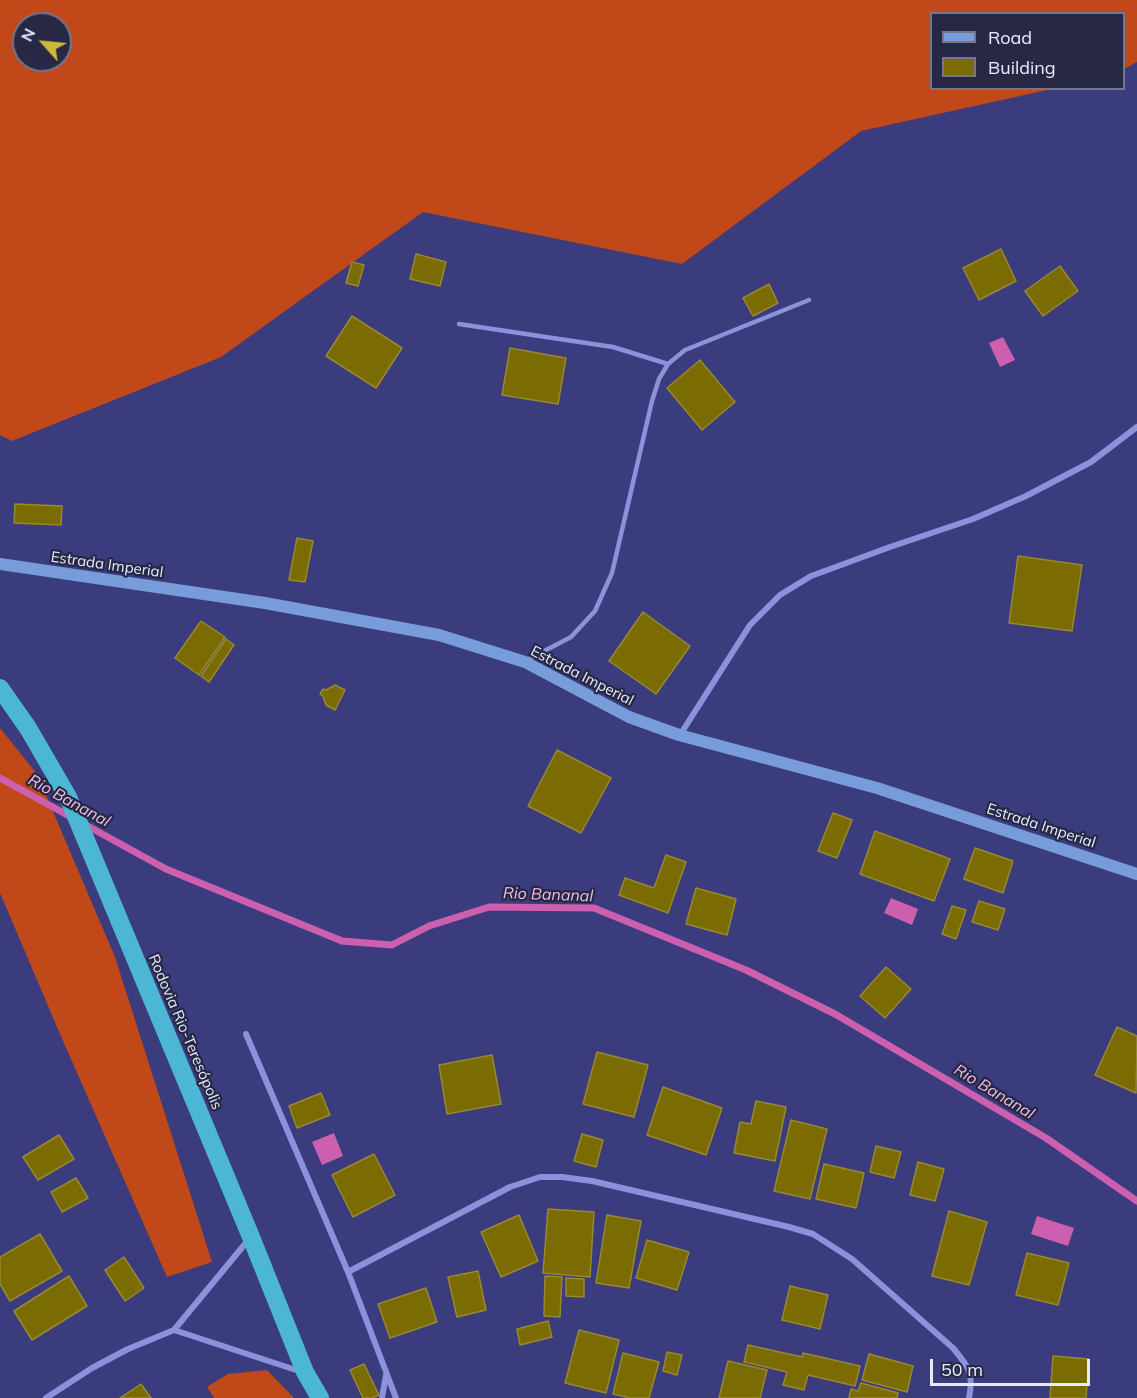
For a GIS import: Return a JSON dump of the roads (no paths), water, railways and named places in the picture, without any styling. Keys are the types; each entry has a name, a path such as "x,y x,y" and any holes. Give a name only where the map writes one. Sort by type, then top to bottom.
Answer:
{"highway":[{"name":"Rodovia Rio-Teresópolis","path":"0,688 28,728 68,797 305,1372 320,1398"}],"street":[{"path":"679,735 750,625 780,595 811,576 973,519 1026,496 1091,462 1137,427"},
{"name":"Estrada Imperial","path":"2,568 265,603 439,635 525,662 629,717 679,735 878,788 1137,874"},
{"path":"246,1034 348,1272 396,1398"},
{"path":"348,1272 510,1187 540,1177 592,1181 813,1234 852,1258 953,1348 965,1361 972,1378 969,1398"},
{"path":"46,1398 92,1368 128,1349 174,1330 251,1237"},
{"path":"174,1330 305,1372"},
{"path":"382,1398 386,1375"}],"lane":[{"path":"525,662 571,637 596,611 612,573 652,401 659,379 668,364 685,350 809,300"},
{"path":"459,324 613,347 668,364"}],"waterway":[{"name":"Rio Bananal","path":"0,778 71,817"},
{"name":"Rio Bananal","path":"84,824 166,869 342,941 392,945 429,926 489,907 594,908 746,970 835,1014 1046,1138 1137,1201"}]}
